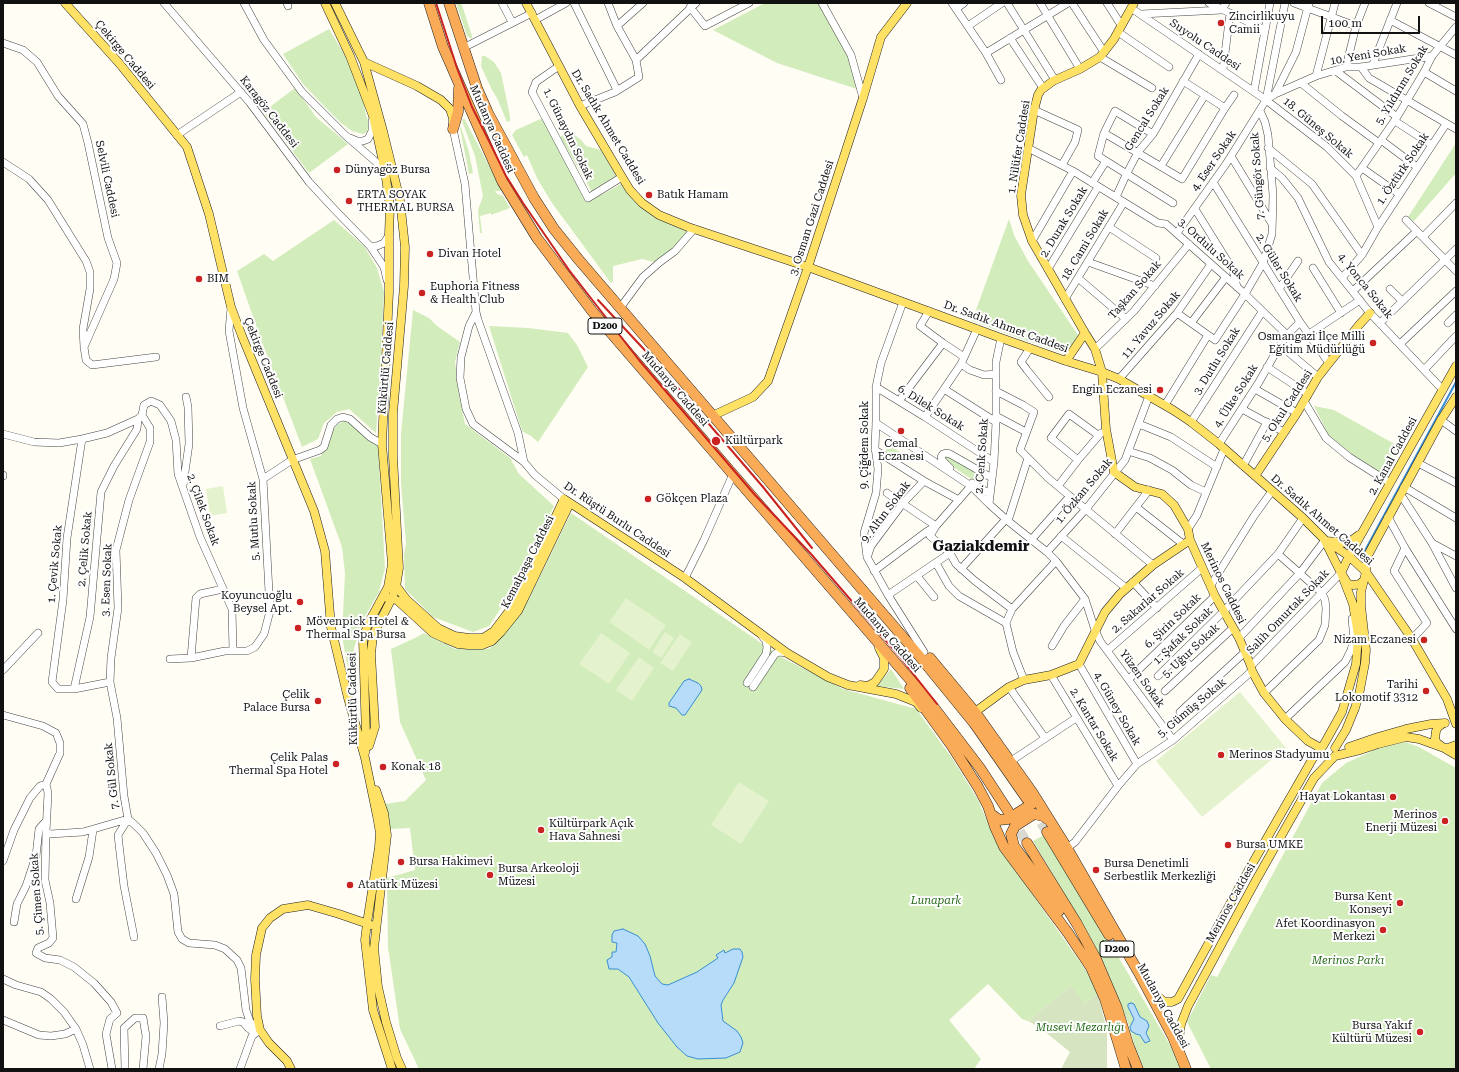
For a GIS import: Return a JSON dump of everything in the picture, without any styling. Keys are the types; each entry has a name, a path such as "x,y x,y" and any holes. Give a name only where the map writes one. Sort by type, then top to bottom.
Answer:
{"highway":[{"name":"Mudanya Caddesi","path":"429,3 443,48 502,181 537,238 592,311 932,705 980,768 1008,811"},
{"name":"Mudanya Caddesi","path":"449,3 477,88 488,113 534,198 554,229 712,416 921,658 974,723 1029,795"},
{"path":"453,129 458,112 459,84"},
{"path":"863,590 924,652 975,712 1011,761 1029,795 1032,804 1008,819 999,820 991,814"},
{"path":"876,641 966,767 978,787 991,814 1004,847 1068,933 1092,969"},
{"path":"1029,795 1049,820 1067,848 1139,973 1173,1037 1186,1069"},
{"path":"1049,820 1043,816 1034,814 1015,826 1011,834 1012,840 1014,846 1038,878 1058,910 1092,969 1105,999 1125,1067"},
{"name":"Mudanya Caddesi","path":"1047,832 1186,1069"},
{"name":"D200","path":"1027,843 1077,924 1096,959 1116,1008 1138,1069"}],"main road":[{"name":"Çekirge Caddesi","path":"66,3 119,63 187,147 209,214 231,307 242,336 296,458 314,512 325,551 331,627 348,698 365,758 384,812 387,835 374,948 378,987 386,1022 402,1069"},
{"name":"Kükürtlü Caddesi","path":"325,3 350,56 372,116 385,171 390,207 389,292 382,444 392,564 388,587 368,624 363,639 366,737 365,758"},
{"name":"Kükürtlü Caddesi","path":"334,3 364,62 400,200 405,247 404,286 393,413 393,457 399,568 396,587 392,598 373,635 372,654 375,727 365,758"},
{"name":"Dr. Sadık Ahmet Caddesi","path":"526,3 580,106 630,190 642,202 659,215 694,229 808,267 1001,338 1102,372 1119,379 1165,405 1191,422 1222,446 1303,518 1325,540 1349,556 1412,639 1447,699 1456,725"},
{"name":"3. Osman Gazi Caddesi","path":"712,416 753,397 768,382 808,267 863,98 881,37 907,3"},
{"path":"1043,88 1055,80 1080,69 1102,54 1114,40 1132,6"},
{"path":"364,62 417,86 441,100 450,109 453,118 453,129"},
{"name":"1. Nilüfer Caddesi","path":"1043,88 1038,95 1034,110 1021,195 1022,215 1032,240 1065,299 1095,348 1102,372 1106,428 1114,472"},
{"name":"5. Okul Caddesi","path":"1254,476 1297,413 1318,377 1370,313"},
{"path":"1066,361 1085,333"},
{"name":"2. Kanal Caddesi","path":"1341,573 1349,556 1456,366"},
{"path":"1341,573 1348,584 1360,584 1365,576 1367,557 1441,420 1456,397"},
{"path":"1114,472 1135,487 1162,494 1174,506 1188,529"},
{"name":"Kemalpaşa Caddesi","path":"390,576 396,587 406,599 438,628 455,636 483,638 494,631 513,606 567,501"},
{"name":"Kemalpaşa Caddesi","path":"392,598 404,606 433,633 446,639 468,646 482,645 492,641 518,611 567,501"},
{"name":"Dr. Rüştü Burlu Caddesi","path":"567,501 684,578 788,653 828,677 848,685"},
{"path":"1325,540 1346,543 1352,540 1365,528"},
{"name":"Merinos Caddesi","path":"1139,973 1157,996 1165,1002 1172,1002 1178,999 1251,866 1313,758 1321,748 1308,741 1285,719 1264,693 1239,638 1187,542 1188,529"},
{"path":"1325,540 1341,573 1353,604 1358,635 1356,664 1342,712 1321,748 1320,755 1324,759 1329,760 1334,753 1378,737 1406,729 1431,724 1449,723 1456,725"},
{"path":"975,712 1009,687 1024,680 1051,675 1079,664 1105,612 1126,588 1153,565 1187,542"},
{"name":"Merinos Caddesi","path":"1186,1069 1179,1038 1181,1024 1188,1006 1255,882 1314,778 1334,753 1346,730 1359,695 1366,650 1361,599 1365,576"},
{"path":"381,601 392,598"},
{"path":"848,685 868,686 880,677 884,668 884,658 876,641"},
{"path":"848,685 896,694 916,702 930,717"},
{"path":"1445,723 1438,727 1435,735 1437,743 1456,755"},
{"path":"1334,753 1360,750 1406,737 1419,739 1444,748 1456,745"},
{"path":"1321,748 1330,744 1334,753"},
{"name":"Çekirge Caddesi","path":"365,758 380,833 367,923 366,940 373,1010 392,1069"},
{"path":"291,1069 287,1061 268,1043 260,1030 257,1016 255,978 256,955 262,928 270,918 283,909 308,905 367,923 371,925 375,938"},
{"path":"392,1069 397,1058"}],"street":[{"name":"Karagöz Caddesi","path":"164,3 241,92 309,182 370,246 384,267 389,292"},
{"path":"244,3 264,40 302,92 345,135 375,160 385,171"},
{"path":"502,3 512,22"},
{"path":"463,48 512,22 534,16 566,3"},
{"path":"574,3 617,90"},
{"path":"580,106 617,90 639,77 636,60 617,26 608,3"},
{"path":"617,26 642,3"},
{"path":"682,3 691,7 705,26 749,3"},
{"path":"822,3 851,55 863,98"},
{"path":"964,3 954,6 986,53 1001,80"},
{"path":"968,26 1002,3"},
{"path":"1007,3 1055,80"},
{"path":"1040,3 1080,69"},
{"path":"986,53 1068,3"},
{"path":"1072,3 1102,54 1152,88"},
{"path":"1107,3 1120,28 1169,67"},
{"path":"1209,3 1224,6 1230,13 1266,30"},
{"path":"1254,91 1270,3"},
{"path":"1266,100 1286,3"},
{"path":"1294,3 1308,5 1331,17 1356,26"},
{"path":"1316,76 1335,3"},
{"path":"1346,68 1356,26 1365,3"},
{"path":"1373,64 1396,3"},
{"path":"1429,3 1456,17"},
{"path":"1275,94 1296,52 1308,5"},
{"name":"Suyolu Caddesi","path":"1132,6 1140,14 1266,100"},
{"path":"1140,14 1224,6"},
{"path":"636,60 691,7"},
{"path":"1223,70 1230,13"},
{"path":"1390,20 1440,45 1456,55"},
{"name":"5. Yıldırım Sokak","path":"1356,176 1408,101 1432,56 1456,27"},
{"path":"1010,38 1043,88"},
{"name":"Selvili Caddesi","path":"3,43 23,50 38,62 58,96 84,124 108,238 117,263 114,279 84,347"},
{"name":"Gencal Sokak","path":"1116,198 1138,152 1153,134 1199,54"},
{"name":"10. Yeni Sokak","path":"1266,100 1275,94 1316,76 1346,68 1432,56"},
{"name":"1. Günaydın Sokak","path":"559,66 536,82 532,92 588,198 622,177"},
{"path":"1361,67 1369,78 1456,129"},
{"path":"1336,71 1396,119 1432,144"},
{"path":"1424,72 1456,91"},
{"path":"1183,81 1226,108"},
{"path":"1301,83 1342,116 1417,167"},
{"path":"176,135 241,92"},
{"path":"1161,166 1205,95"},
{"path":"1104,132 1182,179 1234,95"},
{"name":"4. Eser Sokak","path":"1177,233 1231,156 1266,100"},
{"name":"18. Güneş Sokak","path":"1266,100 1327,147 1356,176 1378,227"},
{"path":"1034,110 1078,130 1075,142 1062,165"},
{"path":"1153,134 1114,111 1104,132 1098,156 1126,175 1173,203"},
{"name":"7. Güngör Sokak","path":"1208,335 1215,340 1245,294 1263,263 1272,234 1273,195 1268,135 1265,122 1260,111"},
{"path":"345,135 357,140 363,141 368,139 372,131 372,116"},
{"name":"1. Öztürk Sokak","path":"1378,227 1446,124"},
{"path":"453,129 465,184 476,312 518,433 524,462"},
{"name":"3. Ordulu Sokak","path":"1028,148 1062,165 1158,223 1166,224 1245,294 1287,335"},
{"path":"1268,148 1312,184 1362,255"},
{"path":"1231,156 1273,225"},
{"name":"2. Durak Sokak","path":"1048,269 1095,185 1106,161"},
{"path":"3,162 29,179 48,200 86,261 90,272 90,289 83,329 86,360 92,365 156,357"},
{"name":"4. Yonca Sokak","path":"1270,168 1282,178 1298,198 1329,262 1370,313 1443,390"},
{"path":"1362,168 1399,194"},
{"path":"1032,240 1072,171"},
{"name":"2. Güler Sokak","path":"1213,182 1300,322 1329,363"},
{"name":"18. Cami Sokak","path":"1065,299 1124,202"},
{"path":"1353,291 1456,203"},
{"path":"1195,209 1233,270 1237,287"},
{"path":"1406,220 1456,271"},
{"path":"1109,227 1156,258"},
{"path":"1342,278 1362,255 1378,227"},
{"path":"620,308 643,277 675,251 694,229"},
{"path":"370,246 377,246 384,243 389,234"},
{"name":"Taşkan Sokak","path":"1095,348 1126,319 1189,244"},
{"path":"1380,323 1456,249"},
{"path":"1279,289 1298,261"},
{"path":"1088,262 1155,286"},
{"name":"11. Yavuz Sokak","path":"1119,379 1177,313 1212,264"},
{"path":"1313,268 1341,313"},
{"path":"1191,323 1226,277"},
{"path":"1078,278 1126,319"},
{"path":"1390,289 1402,301"},
{"path":"1400,344 1456,291"},
{"path":"1309,334 1360,300"},
{"name":"9. Çiğdem Sokak","path":"904,302 881,363 876,387 875,450 878,468 876,493 864,533 867,557 874,571 924,652"},
{"name":"5. Mutlu Sokak","path":"170,659 191,658 224,651 247,651 255,647 264,634 270,611 264,479 243,408 229,331 231,307"},
{"path":"929,311 920,326 964,357"},
{"name":"Dr. Rüştü Burlu Caddesi","path":"476,312 469,326 461,357 460,378 466,409 473,424 524,462 535,475 567,501"},
{"name":"3. Dutlu Sokak","path":"1191,422 1262,312"},
{"path":"1165,405 1208,335 1177,313"},
{"path":"1448,323 1456,315"},
{"name":"4. Ülke Sokak","path":"1188,529 1195,520 1217,466 1222,446 1242,409 1280,345 1287,335 1300,322"},
{"path":"925,417 961,364 977,329"},
{"name":"2. Cenk Sokak","path":"1001,338 996,362 994,462 989,504 1056,561 1085,599 1095,630"},
{"path":"1424,370 1454,341"},
{"path":"899,401 943,343"},
{"path":"1280,345 1318,377"},
{"path":"1030,348 1021,362 1049,397"},
{"path":"961,364 970,370 984,375 996,374"},
{"path":"1267,367 1306,398 1326,438 1349,457 1390,484"},
{"name":"6. Dilek Sokak","path":"876,387 994,462"},
{"path":"944,389 996,419 1026,432"},
{"path":"1255,389 1297,413"},
{"path":"996,391 1034,412 1020,450 1058,486 1153,565"},
{"name":"1. Özkan Sokak","path":"1047,552 1086,509 1125,460 1149,396"},
{"path":"183,488 188,444 188,407 186,397"},
{"name":"2. Çilek Sokak","path":"3,434 34,442 59,442 82,439 107,433 140,417 144,405 151,401 160,405 171,421 176,440 178,474 200,537 232,609 234,651"},
{"path":"1242,409 1284,432"},
{"path":"1078,460 1051,438 1069,414 1098,435"},
{"name":"3. Esen Sokak","path":"110,682 111,658 118,608 116,550 129,500 150,442 150,428 140,417"},
{"name":"2. Çelik Sokak","path":"74,689 90,616 101,492 114,466 137,429 140,417"},
{"path":"264,479 296,458 320,450 324,446 332,425 337,419 343,417 350,419 370,437 382,444"},
{"path":"1441,420 1456,432"},
{"path":"1243,466 1267,422"},
{"path":"876,423 971,486 989,504"},
{"path":"1139,424 1171,437 1217,466"},
{"path":"1058,486 1098,435 1106,428"},
{"name":"1. Çevik Sokak","path":"74,689 58,689 52,682 63,600 66,538 82,439"},
{"name":"9. Altın Sokak","path":"875,450 924,481 959,500"},
{"path":"1128,451 1150,458 1172,470 1191,485 1206,492"},
{"path":"990,494 946,465 941,457 946,453 950,454 992,478"},
{"path":"962,569 1007,520 1028,458"},
{"path":"1418,463 1456,483"},
{"path":"684,578 704,540 733,474"},
{"name":"9. Altın Sokak","path":"867,557 871,546 904,503 924,481"},
{"path":"971,486 936,526 930,536 950,553 956,564 975,581 1012,609"},
{"path":"1115,534 1149,490"},
{"path":"1211,585 1254,516 1272,491"},
{"path":"1402,491 1456,518"},
{"path":"1402,491 1456,588"},
{"path":"887,493 904,503 936,526"},
{"path":"1031,540 1070,496"},
{"path":"1136,507 1187,542"},
{"path":"1388,517 1405,548 1456,629"},
{"name":"1. Şafak Sokak","path":"1158,676 1224,611 1278,554 1303,518"},
{"path":"874,571 936,526"},
{"path":"1061,536 1126,588"},
{"path":"1239,638 1300,573 1325,540"},
{"path":"1432,543 1456,556"},
{"path":"1405,548 1394,571 1427,624 1412,639"},
{"path":"888,595 950,553"},
{"path":"1264,693 1319,640 1325,624 1326,608 1322,593 1278,554"},
{"path":"1024,680 1006,623 1012,609 1056,561"},
{"path":"936,563 949,586 960,596 1006,623"},
{"name":"2. Sakarlar Sokak","path":"1108,650 1202,568"},
{"name":"Salih Omurtak Sokak","path":"1252,668 1341,573"},
{"path":"918,576 934,597"},
{"path":"1133,582 1157,608"},
{"path":"191,658 196,598 200,594 223,589"},
{"name":"6. Şirin Sokak","path":"1129,678 1216,596"},
{"path":"1052,646 1064,626 1085,599"},
{"path":"1285,719 1345,662 1352,650 1354,639 1351,616 1353,604"},
{"name":"5. Uğur Sokak","path":"1164,691 1233,628"},
{"name":"Yüzen Sokak","path":"1095,630 1100,641 1129,678 1173,740"},
{"path":"3,670 38,633"},
{"path":"761,634 766,641 766,654 750,686 775,654 780,652 788,653"},
{"path":"1180,712 1245,652"},
{"path":"1180,654 1192,667"},
{"path":"1345,662 1356,664"},
{"name":"4. Güney Sokak","path":"1079,664 1137,764"},
{"name":"5. Gümüş Sokak","path":"1067,848 1075,842 1137,764 1173,740 1252,668"},
{"name":"2. Kantar Sokak","path":"1051,675 1118,786"},
{"path":"74,689 110,682"},
{"name":"7. Gül Sokak","path":"110,682 117,718 124,796 128,819 118,835 124,886 134,937"},
{"path":"1009,687 1045,738"},
{"path":"3,715 43,726 56,733 60,743 60,753 46,784 40,786 30,798 14,830 3,860"},
{"path":"1011,761 1076,718"},
{"name":"5. Çimen Sokak","path":"46,784 48,793 45,880 50,903 53,938 50,943 38,948 36,953 45,958 60,960 74,967 94,983 111,1002 117,1013 110,1019 106,1034 112,1069"},
{"path":"46,832 50,834 65,834 83,832 128,819 143,833 156,853 167,875 174,894 178,932 182,939 189,943 215,946 225,949 237,960 241,968 246,1010 250,1022 260,1030"},
{"path":"14,922 17,904 26,886 36,856 39,829 46,821"},
{"path":"76,899 89,857 93,830"},
{"path":"3,979 16,985 41,992 51,999 64,1012 76,1029 83,1045 90,1069"},
{"path":"159,1069 162,1054 164,1023 162,997"},
{"path":"125,1069 124,1028 135,1018 143,1018 146,1036 143,1069"},
{"path":"3,1020 39,1035 51,1036 66,1034 76,1029"},
{"path":"220,1026 239,1021 244,1022 248,1028 254,1032 260,1030"},
{"path":"232,1069 240,1068 252,1036 260,1030"}],"green space":[{"path":"456,3 461,3 462,5 472,39 467,36"},
{"path":"765,3 819,3 849,57 860,90 777,63 713,30"},
{"path":"329,29 343,52 360,86 369,124 367,132 363,134 352,131 341,123 322,104 303,84 283,54"},
{"path":"482,56 485,56 494,62 501,73 510,121 507,122 481,66"},
{"path":"295,88 316,117 348,144 309,173 263,112"},
{"path":"464,118 502,191 495,191 497,194 503,196 510,208 491,215 491,213 480,216 482,233 480,233 478,210 483,196 475,156 462,121"},
{"path":"543,118 584,194 596,197 621,184 633,199 688,228 688,233 673,249 654,262 642,259 613,266 613,281 611,283 552,203 537,178 527,155 524,157 512,135 516,130"},
{"path":"461,127 469,152 473,173 469,174 460,128"},
{"path":"569,131 580,139 586,146 601,150 616,176 592,192 560,137"},
{"path":"1456,143 1456,173 1414,221 1408,217"},
{"path":"1009,219 1014,235 1028,261 1078,335 1067,355 972,321"},
{"path":"334,220 364,246 377,268 384,292 376,433 349,409 337,412 324,423 318,439 302,447 237,271 264,254 273,261"},
{"path":"413,310 429,318 437,326 460,342 455,362 459,395 465,424 510,458 519,474 554,506 538,537 520,580 489,626 473,632 433,617 405,589 404,554 406,543 401,483 401,434"},
{"path":"489,326 528,328 568,333 577,345 588,367 538,442 522,431"},
{"path":"1314,406 1334,410 1398,446 1383,475 1329,436"},
{"path":"344,421 351,424 363,436 378,446 385,568 379,592 364,618 354,648 354,670 351,686 342,636 345,573 342,547 310,459 321,456 333,430 338,424"},
{"path":"889,447 894,448 906,456 901,465 884,452"},
{"path":"948,455 980,476 983,479 982,481 977,483 946,462 943,456"},
{"path":"223,486 227,513 210,516 206,489"},
{"name":"Lunapark","path":"571,513 783,658 843,689 916,709 952,758 978,800 997,844 1087,972 1098,994 1084,1004 1070,987 1028,1021 1022,1019 988,984 949,1020 981,1059 974,1069 419,1069 400,1029 388,947 387,878 415,870 410,828 390,829 385,804 405,801 426,780 400,722 391,649 424,633 455,649 489,649 505,634 519,616 530,597"},
{"path":"626,598 666,625 649,650 609,622"},
{"path":"665,632 674,638 661,658 652,652"},
{"path":"601,633 630,653 609,684 579,664"},
{"path":"680,634 692,642 673,671 660,663"},
{"path":"639,657 654,668 632,701 616,690"},
{"path":"891,669 904,689 877,686"},
{"name":"Merinos Stadyumu","path":"1240,692 1286,748 1202,817 1156,761"},
{"name":"Merinos Parkı","path":"1405,742 1419,747 1456,768 1456,1069 1211,1069 1187,1022 1211,975 1217,977 1322,783 1346,763 1381,747"},
{"path":"739,782 769,801 741,844 711,825"},
{"path":"1044,835 1119,958 1184,1069 1144,1069 1127,1020 1107,971 1082,923 1033,841"},
{"name":"Musevi Mezarlığı","path":"1071,986 1084,1004 1098,994 1107,1031 1107,1069 1061,1069 1070,1052 1039,1027 1028,1021"}],"water":[{"path":"689,679 698,683 702,690 685,715 682,715 676,708 669,706 669,703 684,681"},
{"path":"623,929 638,936 645,944 655,976 662,984 668,985 697,972 718,958 716,955 724,950 725,953 733,949 740,949 743,957 734,983 721,1005 723,1021 737,1031 741,1037 743,1043 740,1052 726,1058 698,1059 687,1056 677,1047 658,1023 629,977 618,969 609,969 607,960 612,957 612,952 616,952 617,943 612,942 612,935 614,931"},
{"path":"1128,1004 1134,1004 1140,1017 1147,1021 1149,1026 1146,1033 1150,1041 1145,1043 1140,1035 1131,1031 1130,1027 1134,1019"}],"waterway":[{"path":"1361,558 1456,382"}],"tunnel":[{"path":"1033,810 1047,832"},
{"path":"1012,818 1027,843"}],"railway":[{"path":"436,3 457,68 472,107 506,176 569,270 639,360 755,495 811,554 900,657 937,704"},
{"path":"598,300 653,359 763,487 812,548"}],"place":[{"name":"Zincirlikuyu Camii","path":"1221,23"},
{"name":"Dünyagöz Bursa","path":"337,170"},
{"name":"Batık Hamam","path":"649,195"},
{"name":"ERTA SOYAK THERMAL BURSA","path":"349,201"},
{"name":"Divan Hotel","path":"430,254"},
{"name":"BIM","path":"199,279"},
{"name":"Euphoria Fitness & Health Club","path":"422,293"},
{"name":"Osmangazi İlçe Milli Eğitim Müdürlüğü","path":"1373,343"},
{"name":"Engin Eczanesi","path":"1160,390"},
{"name":"Cemal Eczanesi","path":"901,431"},
{"name":"Kültürpark","path":"716,441"},
{"name":"Gökçen Plaza","path":"648,499"},
{"name":"Koyuncuoğlu Beysel Apt.","path":"300,602"},
{"name":"Mövenpick Hotel & Thermal Spa Bursa","path":"298,628"},
{"name":"Nizam Eczanesi","path":"1424,640"},
{"name":"Tarihi Lokomotif 3312","path":"1426,691"},
{"name":"Çelik Palace Bursa","path":"318,701"},
{"name":"Merinos Stadyumu","path":"1221,755"},
{"name":"Çelik Palas Thermal Spa Hotel","path":"336,764"},
{"name":"Konak 18","path":"383,767"},
{"name":"Hayat Lokantası","path":"1393,797"},
{"name":"Merinos Enerji Müzesi","path":"1445,821"},
{"name":"Kültürpark Açık Hava Sahnesi","path":"541,830"},
{"name":"Bursa UMKE","path":"1228,845"},
{"name":"Bursa Hakimevi","path":"401,862"},
{"name":"Bursa Denetimli Serbestlik Merkezliği","path":"1096,870"},
{"name":"Bursa Arkeoloji Müzesi","path":"490,875"},
{"name":"Atatürk Müzesi","path":"350,885"},
{"name":"Bursa Kent Konseyi","path":"1400,903"},
{"name":"Afet Koordinasyon Merkezi","path":"1383,930"},
{"name":"Bursa Yakıf Kültürü Müzesi","path":"1420,1032"}],"district":[{"name":"Gaziakdemir","path":"981,547"}]}
